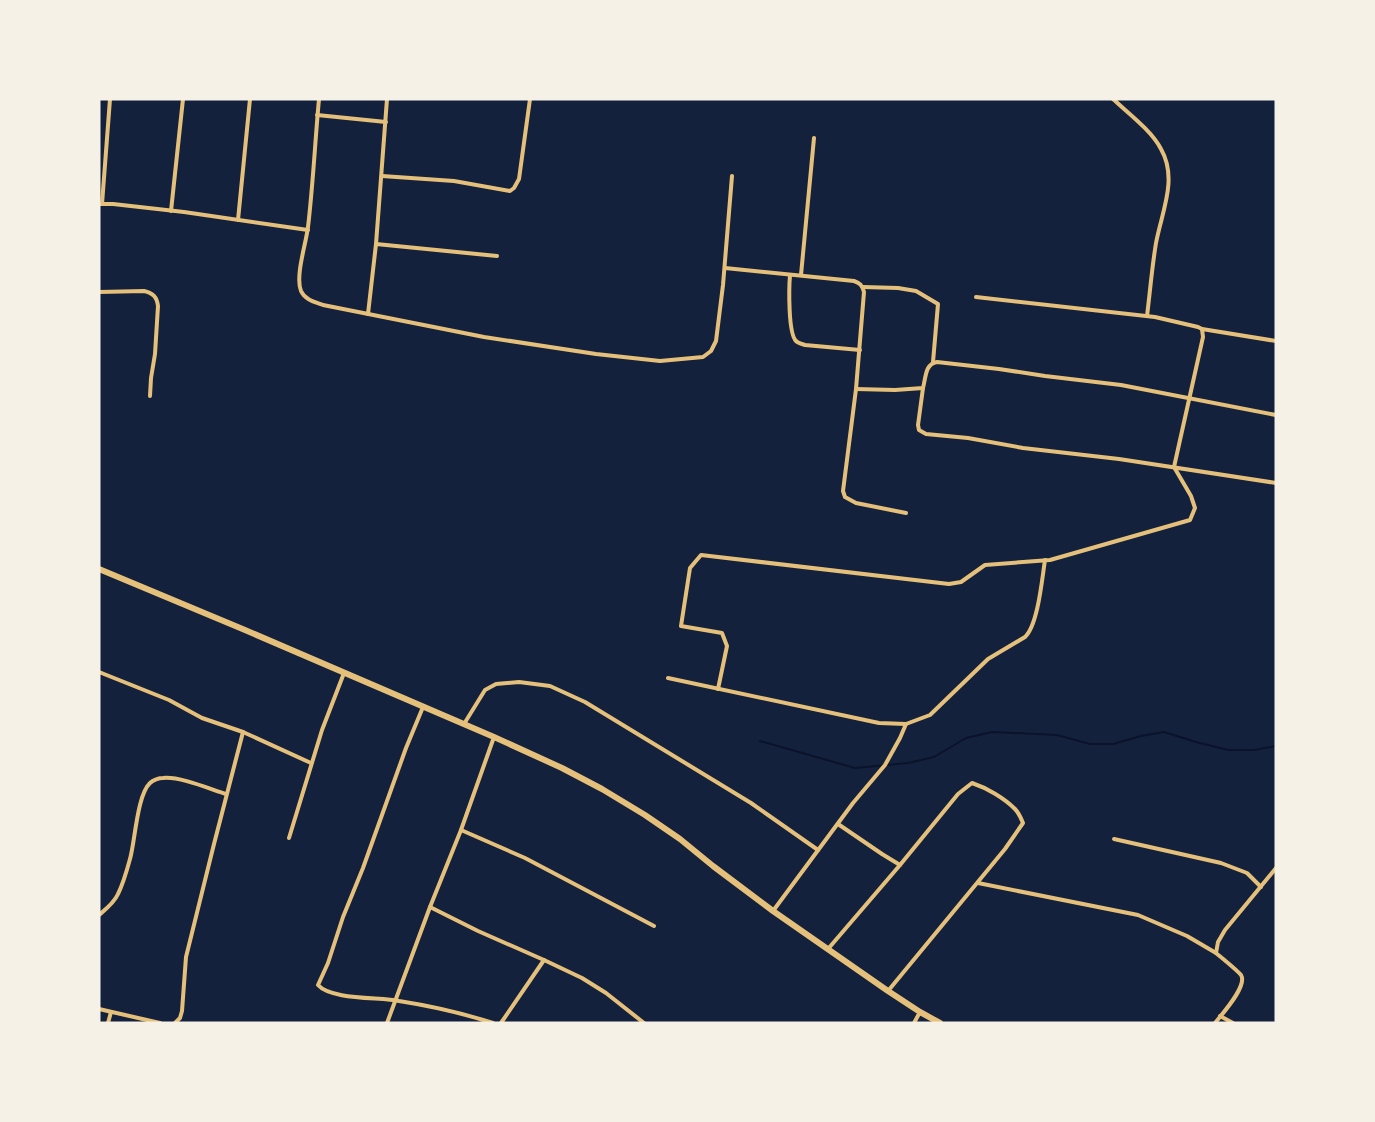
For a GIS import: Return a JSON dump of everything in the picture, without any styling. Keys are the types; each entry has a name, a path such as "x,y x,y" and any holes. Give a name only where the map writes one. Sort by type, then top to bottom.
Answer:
{"main road":[{"path":"99,569 494,736 602,789 680,839 773,911 888,991 940,1023"}],"street":[{"path":"110,99 101,204 171,210 308,230"},
{"path":"171,210 183,99"},
{"path":"238,220 250,99"},
{"path":"319,99 308,230 301,265 300,288 303,295 323,305 484,337 660,361 704,357 711,351 716,341 725,268 732,176"},
{"path":"368,314 376,244 387,99"},
{"path":"382,176 454,181 510,191 519,179 530,99"},
{"path":"1113,99 1154,137 1167,160 1168,196 1156,243 1147,316"},
{"path":"317,115 386,122"},
{"path":"801,276 814,138"},
{"path":"376,244 497,256"},
{"path":"725,268 854,281 863,287 860,350 843,491 845,497 856,503 906,513"},
{"path":"790,275 789,309 795,340 805,345 860,350"},
{"path":"863,287 916,291 938,304 933,362 928,367 918,425 922,432 1276,483"},
{"path":"99,292 144,291 150,292 157,300 155,354 150,396"},
{"path":"976,297 1147,316 1202,329 1276,341"},
{"path":"718,689 727,646 722,633 681,626 690,568 701,555 949,584 961,582 985,565 1045,560 1190,520 1195,508 1191,496 1174,467 1203,337 1202,329"},
{"path":"933,362 1120,385 1276,415"},
{"path":"856,389 923,388"},
{"path":"668,678 879,723 906,724 930,715 988,658 1030,632 1035,618 1045,560"},
{"path":"99,672 169,700 202,718 243,732 311,764"},
{"path":"289,838 322,730 344,672"},
{"path":"464,724 485,690 496,684 519,682 550,686 585,702 751,803 818,849"},
{"path":"424,706 406,748 318,985 322,989 348,996 396,1000 493,1023"},
{"path":"773,911 818,849 885,765 906,724"},
{"path":"175,1023 182,1011 186,957 243,732"},
{"path":"387,1023 461,830 494,736"},
{"path":"99,915 112,904 118,895 149,783 165,777 226,794"},
{"path":"828,949 958,794 972,783 984,787 1017,811 1023,823 978,883 888,991"},
{"path":"838,824 900,865"},
{"path":"461,830 525,858 654,926"},
{"path":"1114,838 1221,863 1247,873 1261,887"},
{"path":"1216,952 1218,942 1225,930 1276,868"},
{"path":"978,883 1138,915 1187,936 1216,952 1241,976 1243,982 1240,990 1215,1023"},
{"path":"430,907 582,978 606,993 644,1023"},
{"path":"501,1023 544,960"},
{"path":"99,1009 160,1023"},
{"path":"108,1023 111,1012"},
{"path":"914,1023 920,1012"},
{"path":"1220,1016 1233,1023"}],"waterway":[{"path":"760,741 855,768 908,763 934,757 966,738 992,732 1057,735 1090,744 1113,744 1164,732 1228,750 1254,750 1276,746"}]}
